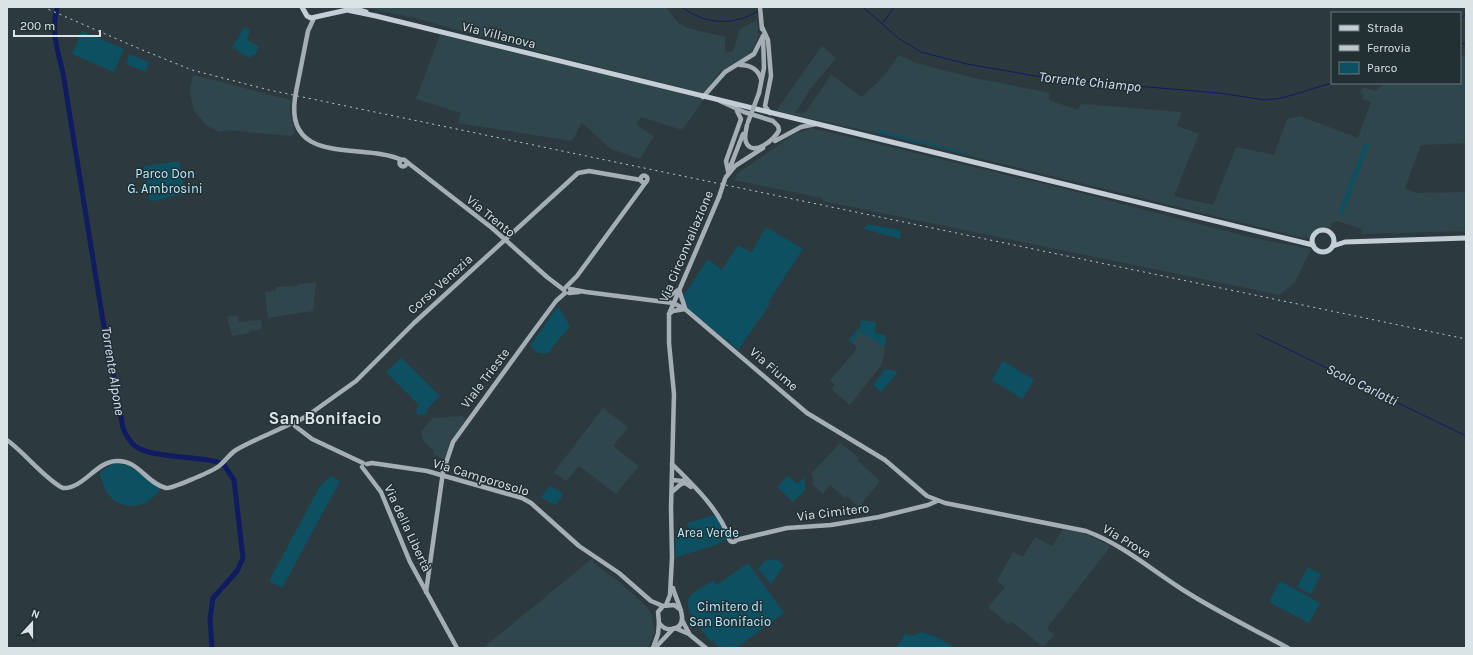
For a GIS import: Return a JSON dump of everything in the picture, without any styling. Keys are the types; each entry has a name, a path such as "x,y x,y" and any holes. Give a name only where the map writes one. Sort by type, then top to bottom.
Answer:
{"main road":[{"path":"336,13 338,7"},
{"name":"Via Villanova","path":"348,7 376,16"},
{"path":"305,10 314,18"},
{"name":"Via Villanova","path":"314,18 347,10 376,16 1313,245"},
{"path":"1345,242 1333,246 1328,251 1320,252 1313,245 1313,238 1317,232 1324,230 1329,232 1337,240 1345,242 1466,238"},
{"path":"1333,236 1333,246"},
{"path":"1296,240 1313,238"}],"street":[{"path":"760,7 762,27 768,40 771,76 765,106 771,113"},
{"path":"305,10 308,31"},
{"path":"308,31 314,18"},
{"name":"Via Circonvallazione","path":"665,605 670,599 672,584 672,464 674,394 669,343 669,314 736,154 759,93 762,82 764,57 762,27"},
{"name":"Via Trento","path":"308,31 295,98 294,117 298,126 309,141 328,148 391,155 415,169 505,240 554,283 566,290"},
{"path":"704,97 725,72 754,54 763,36"},
{"path":"754,54 761,54 764,57"},
{"path":"738,65 753,67 759,73 762,82"},
{"path":"711,90 716,100 773,121 778,126 779,130 772,140 762,147 755,148 749,146 746,141 747,124"},
{"path":"728,171 726,161 741,119 739,113 732,107"},
{"path":"726,178 733,168 743,160 797,128 816,124"},
{"path":"736,154 743,160"},
{"name":"Corso Venezia","path":"296,424 356,381 414,323 582,171 589,170 643,180"},
{"name":"Viale Trieste","path":"426,592 442,475 450,450 457,436 640,191 643,180"},
{"path":"554,283 566,290 580,291"},
{"name":"Via Fiume","path":"566,290 661,301 673,303 685,309 807,413 880,457 935,500"},
{"path":"679,290 685,309 673,311 669,314 667,305 661,301 668,299 679,290"},
{"path":"7,440 20,449 61,487 66,488 75,485 112,461 126,462 143,472 161,486 171,488 219,466 234,452 260,437 285,426 296,424"},
{"name":"Via Camporosolo","path":"296,424 302,432 363,465 372,463 418,469 522,498 531,503 579,546 620,573 651,601 658,615"},
{"path":"672,464 685,479 699,491"},
{"name":"Via della Libertà","path":"363,465 368,475 381,492 410,562 419,579 423,582 426,592 457,648"},
{"path":"672,478 683,481 685,479"},
{"path":"672,493 676,487 684,483 695,491 699,491"},
{"name":"Via Cimitero","path":"699,491 715,509 726,528 734,537 744,538 787,528 862,520 925,506 935,500"},
{"name":"Via Prova","path":"935,500 1079,529 1100,536 1121,547 1189,594 1288,648"},
{"path":"423,582 428,575"},
{"name":"Via Circonvallazione","path":"672,584 681,610"},
{"name":"Via Camporosolo","path":"651,601 665,605"},
{"path":"654,648 658,634 658,615 665,605 674,605 681,610 682,620 690,635"},
{"path":"654,648 682,620"},
{"path":"659,623 665,628 674,629 690,635 706,648"}],"shaded area":[{"path":"362,7 666,7 678,23 688,28 725,37 725,53 733,51 740,29 757,20 759,36 751,54 719,73 704,93 503,43 419,19"},
{"path":"440,35 704,99 682,130 641,117 636,124 654,136 640,159 611,149 582,123 572,141 458,123 461,113 416,99"},
{"path":"822,46 836,58 812,87 795,113 805,113 831,75 862,97 882,78 899,55 916,63 975,78 1050,93 1049,99 1051,101 1078,110 1081,104 1182,112 1177,126 1199,134 1174,196 1213,205 1236,147 1274,155 1287,119 1300,116 1358,138 1371,102 1362,99 1364,95 1360,93 1363,87 1375,91 1384,84 1461,84 1461,57 1466,56 1466,143 1421,145 1405,188 1417,193 1466,192 1466,231 1361,234 1362,229 1337,221 1332,223 1330,228 1317,228 1309,238 1300,237 877,133 776,111"},
{"path":"193,75 291,100 290,112 295,133 291,136 227,130 219,132 206,125 193,109 190,90"},
{"path":"811,128 1061,188 1253,238 1311,249 1295,282 1280,295 823,201 822,198 734,180 737,174 791,136"},
{"path":"316,283 313,311 268,318 265,292 276,291 276,287"},
{"path":"237,315 239,322 261,320 262,328 260,330 249,331 249,333 232,336 227,317"},
{"path":"860,331 885,347 882,364 850,405 831,389 835,385 830,380 854,353 857,346 852,343"},
{"path":"603,408 628,427 613,446 639,466 616,494 579,466 566,481 554,472"},
{"path":"463,416 466,419 450,444 444,460 433,454 434,452 423,440 421,431 433,418"},
{"path":"840,443 859,458 857,460 880,481 859,507 847,496 845,498 830,485 823,494 813,485 813,476 811,474"},
{"path":"1063,529 1083,533 1111,546 1047,628 1054,635 1043,647 1011,621 1008,624 988,607 1005,587 997,581 1013,552 1023,557 1035,537 1052,546"},
{"path":"593,558 594,563 623,585 647,607 651,613 655,632 648,648 483,648"}],"green space":[{"path":"244,27 250,30 247,40 259,47 255,55 252,55 251,58 236,50 237,47 234,49 232,48"},
{"path":"82,31 124,49 114,72 72,54"},
{"path":"129,54 149,62 146,72 126,64"},
{"path":"878,130 966,152 966,154 877,133"},
{"path":"1364,144 1369,144 1342,217 1339,212"},
{"name":"Parco Don G. Ambrosini","path":"179,161 185,194 153,201 149,199 144,166"},
{"path":"867,224 899,230 901,232 900,239 864,229"},
{"path":"766,227 803,249 768,302 770,304 738,350 688,309 683,297 708,259 722,270 738,245 751,253"},
{"path":"558,306 570,326 547,354 538,353 530,346"},
{"path":"861,320 876,322 875,333 886,335 885,347 860,332 852,343 848,340 860,327"},
{"path":"401,358 440,396 428,408 426,414 418,415 416,410 419,405 386,372"},
{"path":"1003,361 1034,380 1022,400 992,380"},
{"path":"885,369 898,372 881,392 873,385"},
{"path":"114,463 128,465 161,488 153,497 144,503 134,506 124,505 116,501 108,494 103,485 100,472"},
{"path":"331,476 340,481 282,588 269,581 320,486"},
{"path":"788,476 798,484 805,476 805,490 793,502 777,487"},
{"path":"550,486 564,494 555,505 541,497"},
{"name":"Area Verde","path":"715,515 726,531 727,539 713,546 676,557 675,538 690,534 687,523"},
{"path":"776,559 784,565 771,584 758,569 765,561"},
{"name":"Cimitero di San Bonifacio","path":"748,563 784,613 736,648 718,647 713,640 711,642 690,613 688,601 692,594 713,580 717,585"},
{"path":"1308,567 1321,574 1311,594 1297,587"},
{"path":"1280,581 1320,603 1309,623 1269,602"},
{"path":"922,632 939,638 955,648 896,648 905,634 912,636"}],"waterway":[{"name":"Torrente Alpone","path":"57,7 55,16 57,48 63,73 103,321 123,428 131,442 142,450 162,455 218,462 224,465 234,480 243,558 237,571 213,598 210,619 212,648"},
{"name":"Torrente Alpone","path":"682,7 700,17 720,21 739,19 758,11"},
{"name":"Torrente Chiampo","path":"863,7 898,38 921,52 967,64 1053,79 1219,93 1265,100 1282,98 1331,83"},
{"path":"883,23 894,7"},
{"path":"1461,18 1466,14"},
{"name":"Torrente Chiampo","path":"1461,44 1466,43"},
{"name":"Scolo Carlotti","path":"1257,334 1466,436"}],"railway":[{"path":"43,7 192,70 269,90 1466,339"}],"district":[{"name":"San Bonifacio","path":"325,418"}]}
